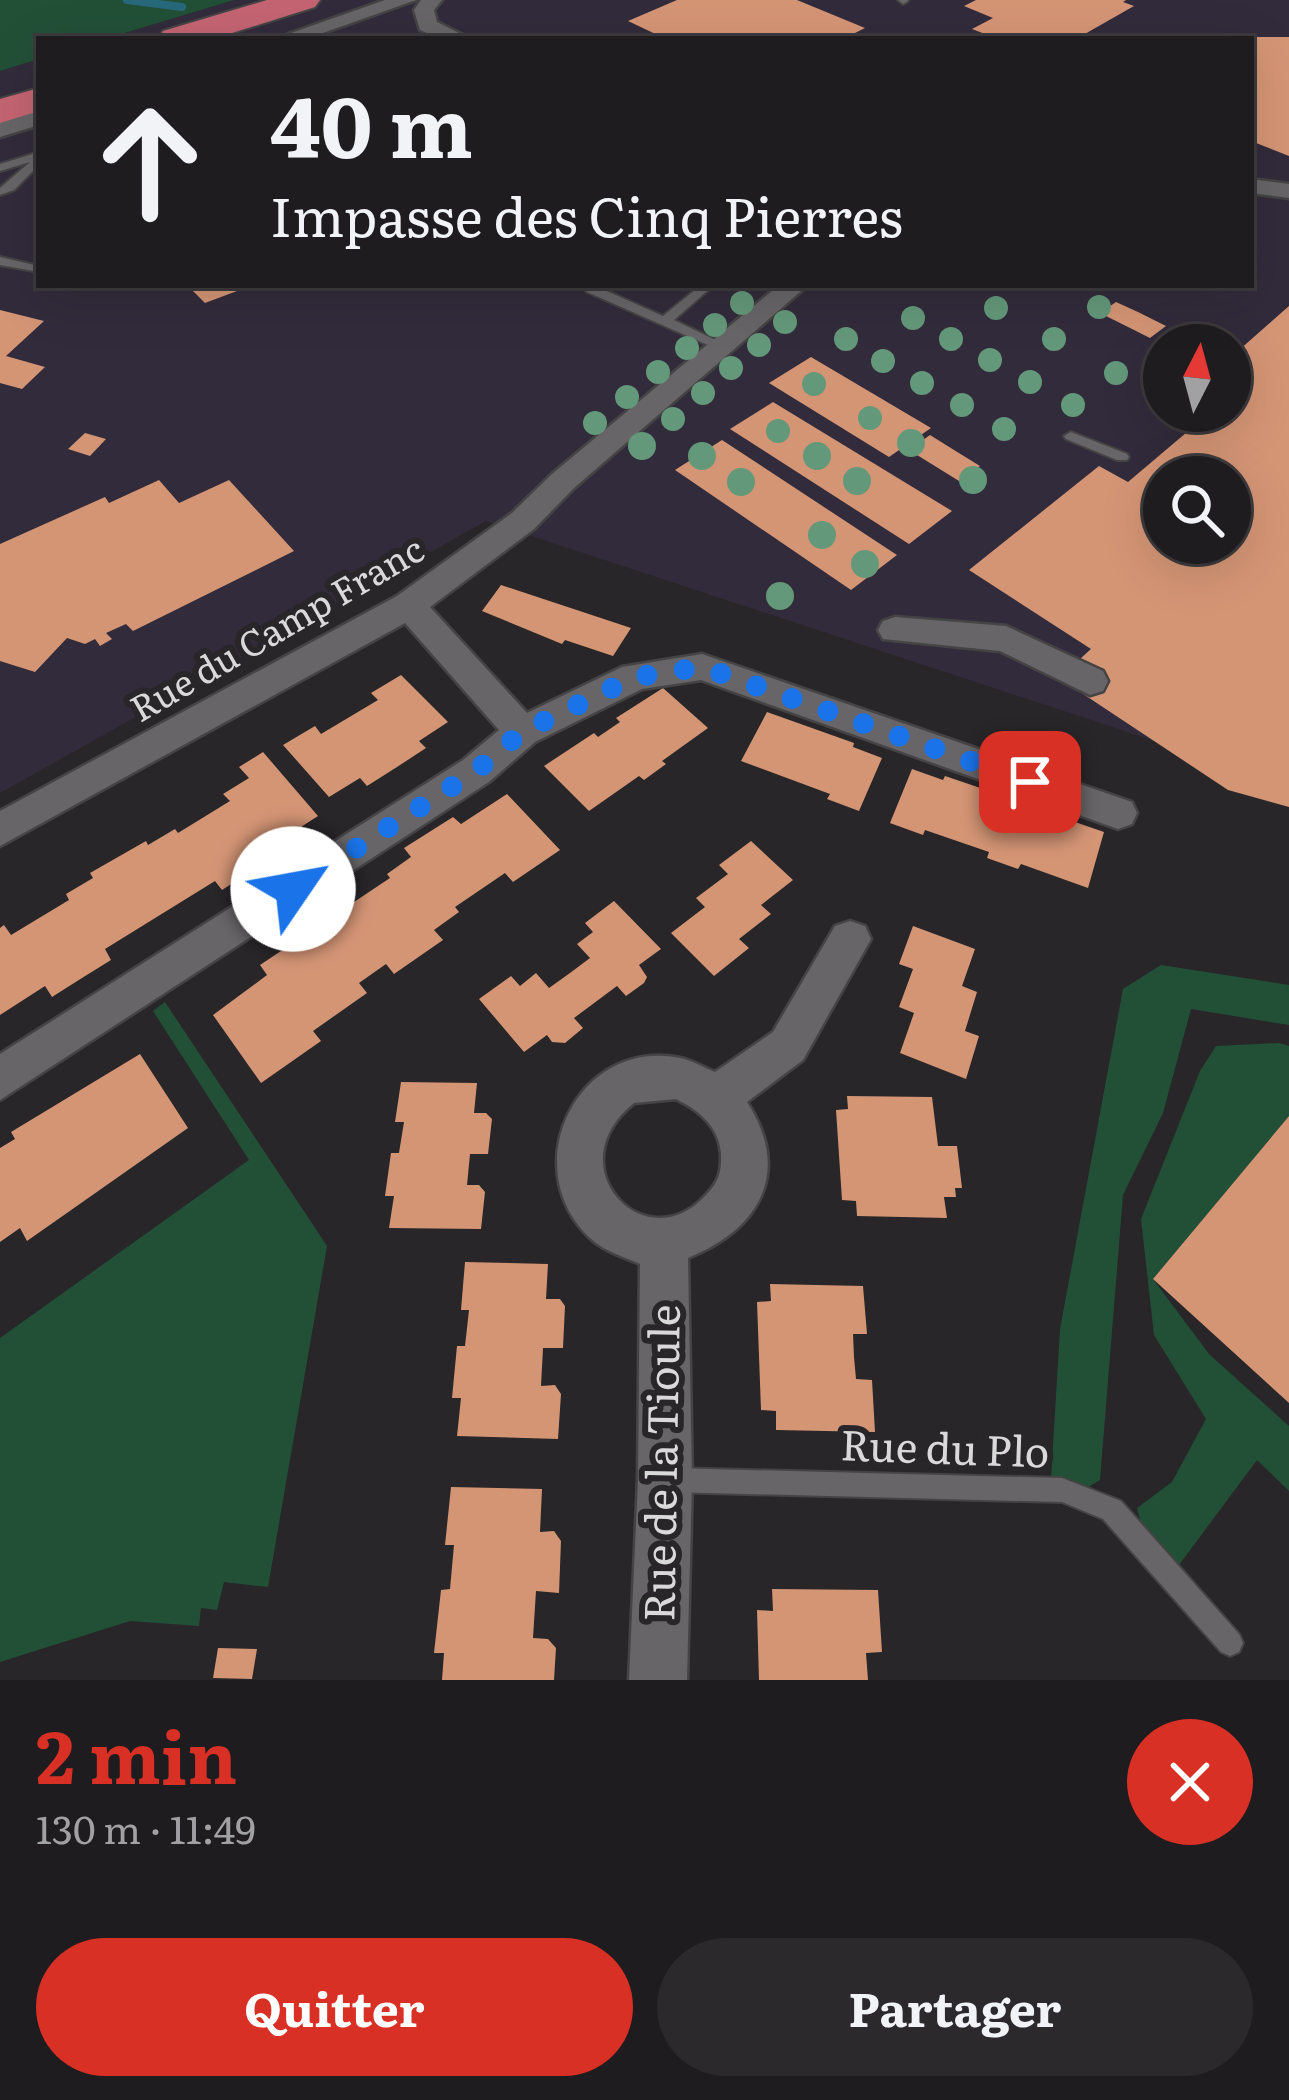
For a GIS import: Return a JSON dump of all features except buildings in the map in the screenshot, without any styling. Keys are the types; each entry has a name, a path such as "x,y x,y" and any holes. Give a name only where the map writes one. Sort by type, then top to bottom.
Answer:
{"highway":[{"path":"186,36 303,0"},
{"path":"242,36 357,0"},
{"path":"0,93 36,82"},
{"path":"0,111 36,100"}],"street":[{"path":"294,36 406,0"},
{"path":"431,0 424,10 428,26 453,36"},
{"path":"0,130 36,118"},
{"path":"0,140 36,155"},
{"path":"1254,186 1289,191"},
{"name":"Rue du Camp Franc","path":"0,830 409,604 523,521 563,481 792,288"},
{"path":"409,604 522,732"},
{"path":"896,630 1043,638 1097,674"},
{"path":"0,1079 476,771 522,732 635,677 702,667 1118,813"},
{"path":"717,1097 788,1046 850,939"},
{"path":"678,1078 717,1097 743,1138 744,1184 723,1221 664,1245 612,1229 580,1185 578,1143 600,1102 629,1082 678,1078"},
{"name":"Rue de la Tioule","path":"658,1680 665,1480 664,1245"}],"lane":[{"path":"0,168 36,157"},
{"path":"0,192 10,188 36,159"},
{"path":"0,261 35,269"},
{"path":"593,288 722,346"},
{"path":"664,321 704,288"},
{"path":"1071,436 1122,457"},
{"name":"Rue du Plo","path":"665,1480 1062,1490 1112,1510 1230,1643"}],"shaded area":[{"path":"234,0 1289,0 1289,785 486,521 0,793 0,71 36,60 36,288 1254,288 1254,36 115,36"}],"green space":[{"path":"0,0 234,0 115,36 36,36 36,60 0,71"},
{"path":"1161,965 1289,985 1289,1025 1191,1009 1163,1113 1123,1195 1100,1480 1083,1490 1051,1479 1060,1329 1123,989"},
{"path":"165,1002 327,1246 268,1587 224,1582 217,1610 201,1608 199,1626 130,1621 0,1662 0,1338 249,1160 153,1011"},
{"path":"1216,1046 1289,1046 1289,1116 1153,1279 1209,1354 1289,1426 1289,1491 1257,1460 1179,1565 1142,1527 1137,1508 1172,1482 1206,1419 1154,1335 1141,1219 1200,1071"}],"waterway":[{"path":"127,0 182,7"}],"route":[{"path":"293,889 476,771 522,732 635,677 702,667 1030,782"}]}
